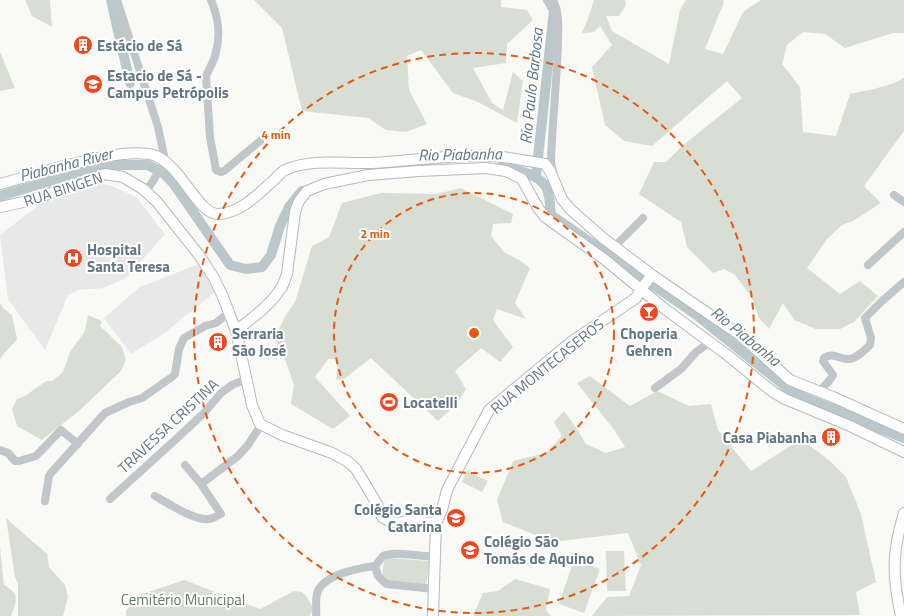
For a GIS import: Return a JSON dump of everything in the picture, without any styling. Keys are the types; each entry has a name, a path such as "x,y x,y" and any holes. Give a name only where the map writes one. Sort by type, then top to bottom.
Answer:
{"main road":[{"name":"RUA BINGEN","path":"0,184 95,159 128,153 154,156 165,160"},
{"path":"469,156 469,169"},
{"path":"165,160 176,171 202,205 208,211 219,214 244,206 284,171 306,164 372,163 469,156 507,157 521,161 526,160 548,163 562,199 570,209 603,238 652,275 741,336 790,380 904,429"},
{"path":"236,331 262,310 282,287 287,274 295,212 299,201 307,191 324,184 368,175 486,168 506,171 522,179 538,208 545,217 604,260 665,309 745,368 773,392 857,429 904,452"},
{"name":"RUA BINGEN","path":"0,207 28,201 106,174 123,177 139,185 157,202 199,255 214,278 230,312 236,331 252,405 261,425"},
{"name":"RUA MONTECASEROS","path":"432,616 436,523 442,510 447,490 489,410 571,342 636,298 652,275"},
{"path":"261,425 282,435 332,453 347,461 356,469 382,517 389,521 398,523 408,521 436,523"},
{"path":"901,616 894,577 894,558 897,537 904,513"}],"street":[{"path":"117,0 158,127 165,160 153,182 146,191"},
{"path":"211,0 217,14 219,35 215,58 209,67 206,76 210,137 216,170 221,172 224,171 260,141"},
{"path":"548,163 557,76 556,2"},
{"path":"894,195 904,202"},
{"path":"615,246 643,218"},
{"path":"868,265 904,232"},
{"path":"819,392 833,375 824,361 824,358 828,355 840,356 842,358 849,359 864,351 870,345 871,341 865,318 904,282"},
{"path":"45,502 49,476 105,413 142,398 168,381 175,374 179,349 184,338 205,326 216,323 230,312"},
{"path":"655,388 681,368 696,352 710,342"},
{"name":"TRAVESSA CRISTINA","path":"110,499 204,413 221,393 247,379"},
{"path":"201,484 238,456 248,445 261,425"},
{"path":"0,450 8,453 15,461 36,456 61,430 78,444"},
{"path":"155,496 190,515 208,519 221,514 201,484 185,465"},
{"path":"316,616 317,593 324,584 333,577 348,571 375,566 384,556 392,554 434,556"},
{"path":"375,566 378,576 386,584 434,589"}],"shaded area":[{"name":"Hospital Santa Teresa","path":"91,181 112,186 136,197 165,234 126,278 103,288 78,290 68,295 45,350 8,299 0,235 49,197"},
{"path":"199,264 215,292 163,334 131,354 104,318 140,287"}],"green space":[{"path":"25,0 50,0 52,27 32,16"},
{"path":"254,0 501,0 501,7 527,10 533,20 507,44 506,63 473,68 492,103 503,110 513,72 523,81 517,123 478,102 453,93 421,50 407,56 409,90 427,124 406,132 386,130 368,118 302,111 282,28"},
{"path":"594,0 625,0 626,5 619,16 606,16 612,31 669,64 680,10 686,0 723,0 724,2 705,49 723,54 743,12 761,0 904,0 904,33 893,33 845,48 825,34 803,32 787,45 782,64 800,87 803,132 836,136 850,94 886,86 904,77 904,131 864,186 881,203 853,221 842,225 826,240 807,268 840,294 860,281 878,296 854,322 840,329 816,329 794,320 783,303 769,329 759,318 751,296 735,275 724,269 713,273 687,247 681,222 639,194 654,162 666,162 681,147 742,98 727,81 652,146 624,141 605,125 592,67 612,45 600,26 594,32 582,33"},
{"path":"0,52 15,88 0,91"},
{"path":"461,188 513,214 511,223 493,224 491,236 504,252 521,261 530,268 515,303 526,319 497,309 493,320 513,347 500,362 481,348 455,371 466,389 457,404 438,421 371,358 344,379 336,380 338,359 328,359 315,377 350,416 333,429 291,404 294,385 286,362 274,339 286,315 295,302 312,246 329,237 342,203 381,193 437,194"},
{"path":"0,303 3,308 12,315 17,339 0,359"},
{"path":"88,315 102,321 100,326 122,347 126,360 121,371 79,411 42,440 17,426 12,409 17,399 25,396 46,381 52,381 63,372 70,352 85,331"},
{"path":"590,376 630,406 657,391 689,406 711,404 718,430 751,471 801,439 831,462 846,477 861,514 876,582 856,592 860,615 592,616 607,597 629,596 641,565 628,533 552,542 503,522 497,500 513,461 546,453 562,436 554,422 564,411 586,444 606,453 625,447 615,431 577,383"},
{"path":"467,471 488,481 482,492 462,482"},
{"path":"6,518 47,554 49,567 65,585 68,597 63,616 18,616 18,584 15,577"},
{"path":"0,547 4,585 13,591 16,598 11,616 0,616"},
{"path":"606,551 624,551 626,591 607,591"},
{"path":"387,558 429,561 427,582 425,585 388,582 382,576 384,561"},
{"path":"574,559 600,569 584,613 559,604"},
{"path":"515,579 550,589 546,610 551,616 473,616 483,593 498,591"},
{"name":"Cemitério Municipal","path":"184,580 260,609 294,591 302,592 314,609 309,616 126,616 126,611 139,595"}],"waterway":[{"path":"111,0 130,83"},
{"name":"Rio Paulo Barbosa","path":"536,176 554,10 548,0"},
{"name":"Rio Piabanha","path":"0,196 71,175 115,165 148,165 163,173 173,183 230,265 246,269 262,267 271,255 280,226 289,207 302,191"},
{"name":"Rio Piabanha","path":"501,167 532,175 542,182 546,187 549,196 551,215 698,316 791,391 904,438"}],"place":[{"name":"Estácio de Sá","path":"83,45"},
{"name":"Estacio de Sá - Campus Petrópolis","path":"93,84"},
{"name":"Hospital Santa Teresa","path":"73,258"},
{"name":"Choperia Gehren","path":"649,312"},
{"name":"Serraria São José","path":"218,342"},
{"name":"Locatelli","path":"389,402"},
{"name":"Casa Piabanha","path":"831,437"},
{"name":"Colégio Santa Catarina","path":"456,518"},
{"name":"Colégio São Tomás de Aquino","path":"470,550"}],"water label":[{"name":"Piabanha River","path":"66,164"}]}
